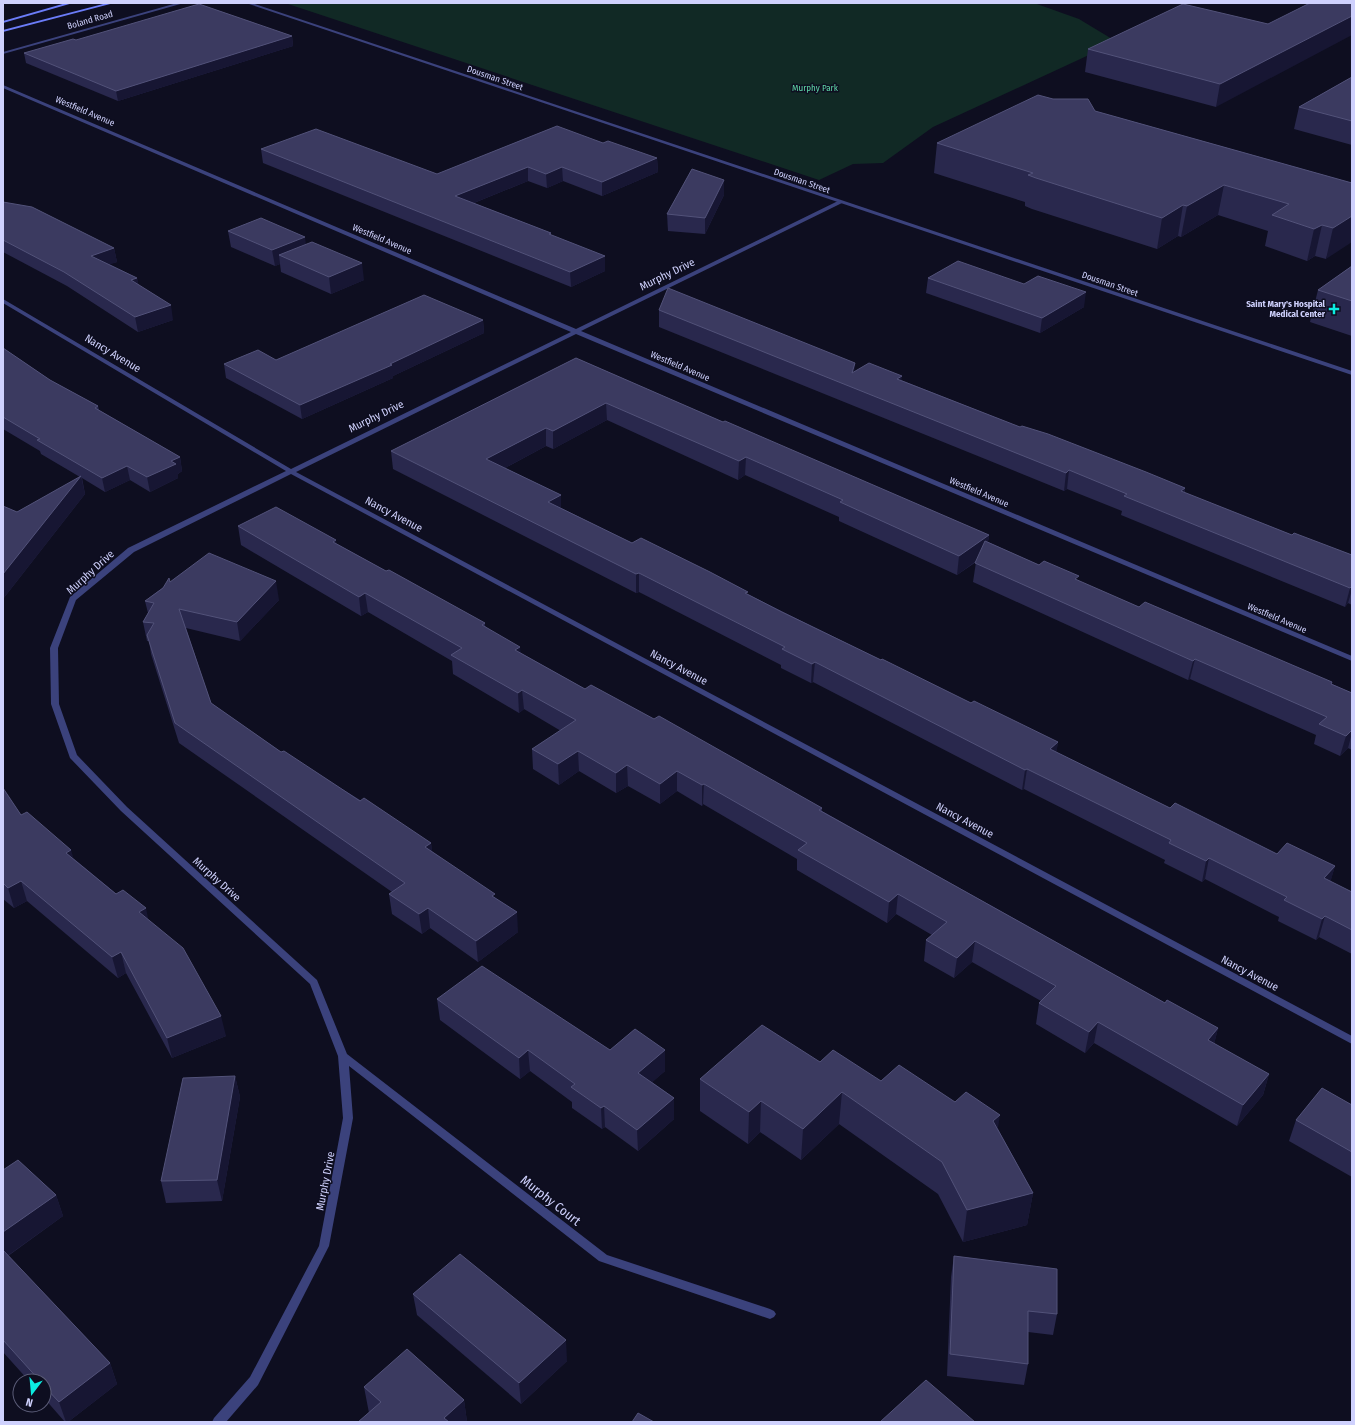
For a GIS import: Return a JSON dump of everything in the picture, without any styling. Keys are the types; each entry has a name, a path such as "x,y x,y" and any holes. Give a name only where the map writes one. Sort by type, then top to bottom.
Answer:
{"main road":[{"path":"3,22 71,3"},
{"path":"3,32 112,3"}],"street":[{"name":"Boland Road","path":"3,53 182,3"},
{"name":"Dousman Street","path":"248,3 1352,373"},
{"name":"Westfield Avenue","path":"3,86 575,331 1352,659"},
{"name":"Murphy Drive","path":"218,1422 254,1380 324,1246 348,1118 343,1056 314,982 124,809 73,756 55,704 54,648 73,599 131,550 840,202"},
{"name":"Nancy Avenue","path":"3,300 290,471 1352,1040"},
{"name":"Murphy Court","path":"343,1056 603,1258 770,1314"}],"green space":[{"name":"Murphy Park","path":"285,3 1034,3 1079,19 1117,42 933,127 883,163 853,164 819,180"}],"building":[{"path":"1310,3 1352,3 1352,16 1220,84 1088,49 1183,4 1268,24"},
{"path":"199,4 292,36 116,91 24,53 73,39 76,40"},
{"path":"1352,77 1352,121 1299,107"},
{"path":"1038,95 1053,99 1088,99 1095,111 1352,183 1352,216 1333,228 1322,225 1314,229 1272,215 1289,204 1224,185 1187,206 1183,205 1162,218 1028,175 1033,173 937,143"},
{"path":"557,126 603,143 608,141 657,158 602,182 562,167 546,174 528,167 455,196 551,233 549,234 605,256 570,272 261,149 316,129 437,174"},
{"path":"692,169 724,180 705,218 667,214"},
{"path":"3,202 32,207 114,248 91,256 137,278 131,280 171,305 135,317 64,272 3,240"},
{"path":"261,218 305,237 272,250 228,231"},
{"path":"312,242 362,263 329,277 279,255"},
{"path":"958,261 1024,284 1038,276 1086,292 1042,318 928,278"},
{"path":"1352,266 1352,301 1318,290"},
{"path":"668,288 855,363 852,373 869,363 902,376 897,379 1020,427 1022,426 1048,434 1185,488 1181,491 1292,535 1294,533 1352,555 1352,586 1350,588 1124,496 1127,494 1069,470 1066,473 659,310"},
{"path":"424,295 483,320 390,364 392,365 300,405 224,364 258,350 276,360"},
{"path":"3,348 50,380 98,406 95,408 180,457 171,461 176,464 147,477 127,466 102,478 37,440 40,439 3,417"},
{"path":"576,358 989,535 959,556 840,502 843,500 746,457 739,461 606,403 553,431 546,428 486,459 561,495 548,502 632,543 641,538 710,572 748,592 745,593 782,612 971,703 974,701 1058,742 1050,749 1170,808 1175,803 1277,854 1287,843 1335,866 1324,878 1352,892 1352,930 1325,916 1322,919 1284,900 1287,897 1209,858 1206,861 1169,843 1171,840 1027,769 1025,770 815,662 812,664 782,649 785,647 639,573 636,574 391,451"},
{"path":"81,476 3,574 3,506 17,512"},
{"path":"276,507 336,540 333,542 386,571 389,570 485,623 482,625 520,647 515,650 585,689 591,685 654,719 659,716 822,808 819,810 1165,1003 1167,1000 1218,1028 1208,1040 1269,1074 1243,1105 1098,1022 1089,1032 1039,1003 1056,986 975,941 957,958 926,940 947,922 898,894 889,902 798,850 807,843 704,784 702,785 677,771 660,784 627,765 616,773 578,751 558,764 532,749 576,720 522,690 518,693 451,655 462,648 365,593 359,597 238,526"},
{"path":"985,541 1039,565 1044,561 1079,576 1075,579 1139,607 1145,602 1332,682 1331,684 1352,693 1352,730 1346,736 1319,724 1327,717 1195,659 1193,661 975,563"},
{"path":"209,553 276,581 237,622 179,609 211,703 281,752 284,751 360,801 364,798 431,843 425,847 495,894 492,896 517,912 476,941 428,908 419,914 389,894 405,883 175,723 147,635 154,623 143,622 154,603 145,601 163,588 169,578 170,582"},
{"path":"3,788 21,815 27,812 71,850 66,853 116,894 123,890 146,908 139,912 183,948 221,1016 167,1038 121,952 112,957 21,881 8,888 3,883"},
{"path":"482,966 610,1050 635,1029 665,1050 638,1073 674,1098 637,1130 604,1106 601,1108 571,1087 575,1084 528,1050 519,1058 437,999"},
{"path":"762,1025 820,1062 833,1050 881,1081 899,1065 955,1102 966,1092 1000,1115 993,1121 1033,1193 967,1210 942,1162 842,1092 803,1129 761,1101 749,1112 700,1079"},
{"path":"235,1076 217,1180 161,1181 183,1078"},
{"path":"1322,1088 1352,1105 1352,1152 1296,1120"},
{"path":"18,1160 56,1195 3,1232 3,1170"},
{"path":"3,1250 110,1363 59,1402 52,1395 52,1373 33,1373 3,1340"},
{"path":"460,1254 566,1340 519,1383 413,1294"},
{"path":"954,1256 1057,1269 1057,1314 1028,1311 1028,1364 950,1354"},
{"path":"407,1349 464,1400 444,1418 449,1422 358,1422 381,1402 364,1387"},
{"path":"926,1380 975,1422 880,1422"},
{"path":"638,1413 654,1422 632,1422"}],"place":[{"name":"Saint Mary's Hospital Medical Center","path":"1334,309"}]}
